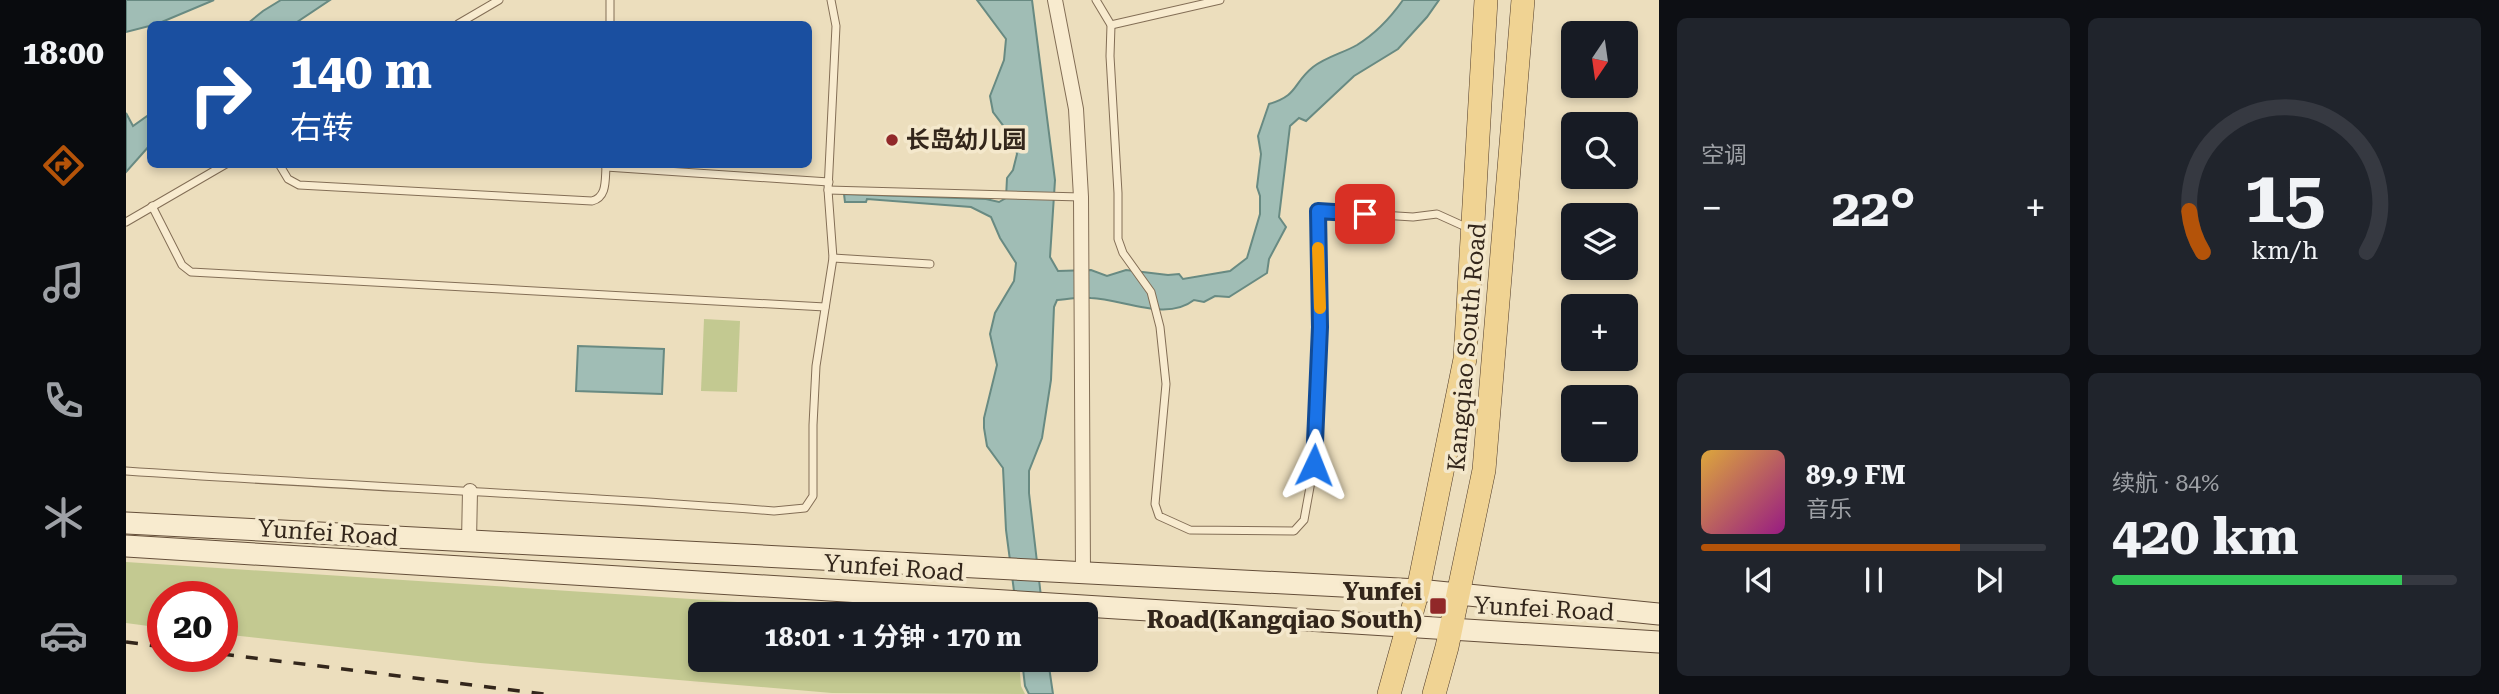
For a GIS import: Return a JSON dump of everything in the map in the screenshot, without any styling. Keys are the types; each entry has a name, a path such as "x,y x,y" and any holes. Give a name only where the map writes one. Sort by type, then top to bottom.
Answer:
{"main road":[{"name":"Kangqiao South Road","path":"1389,694 1418,590 1465,359 1486,0"},
{"name":"Kangqiao South Road","path":"1434,694 1451,630 1484,470 1522,10"},
{"name":"Yunfei Road","path":"126,523 1418,590 1659,614"},
{"name":"Yunfei Road","path":"126,546 1659,642"}],"street":[{"path":"1055,0 1076,109 1082,197 1082,331 1074,572"},
{"path":"1522,10 1536,0"},
{"path":"469,541 470,491"}],"lane":[{"path":"463,21 499,0"},
{"path":"610,0 610,21"},
{"path":"126,471 775,511 805,508 813,496 816,366 833,258 828,186 836,26 831,0"},
{"path":"1096,0 1111,25 1118,239 1123,253 1151,292 1160,327 1166,384 1155,504 1159,516 1190,530 1294,530 1304,520 1314,465 1320,327 1318,211 1413,217 1437,214 1472,229"},
{"path":"1111,25 1220,0"},
{"path":"126,222 219,168"},
{"path":"281,168 288,179 299,186 592,201 600,199 604,194 606,168"},
{"path":"628,168 828,186 1082,197"},
{"path":"152,206 182,265 191,272 825,307"},
{"path":"833,258 930,264"}],"green space":[{"path":"704,319 740,321 737,392 701,391"},
{"path":"126,562 738,602 688,602 688,672 1020,672 1025,694 832,693 480,663 238,636 238,581 147,581 147,626 126,623"}],"water":[{"path":"126,0 214,0 164,21 147,21 147,27 126,32"},
{"path":"281,0 330,0 298,21 251,21"},
{"path":"977,0 1032,0 1055,180 1050,257 1058,271 1091,270 1107,276 1126,270 1179,274 1183,279 1230,271 1247,258 1260,214 1257,187 1261,154 1258,136 1269,104 1291,93 1306,73 1318,64 1370,36 1403,0 1439,0 1398,49 1354,76 1306,121 1299,118 1290,126 1279,217 1286,227 1269,259 1267,273 1229,297 1215,296 1204,302 1194,300 1171,309 1144,308 1091,298 1057,300 1054,307 1051,380 1042,438 1029,471 1029,493 1042,602 1015,602 1006,530 1003,468 987,446 984,428 997,365 990,334 995,313 1014,281 1016,263 1000,238 991,217 971,207 867,199 866,202 845,202 844,194 986,199 999,202 1006,198 1007,178 1013,170 1017,154 1014,140 993,112 990,96 1004,60 1006,39"},
{"path":"126,113 133,126 147,116 147,148 126,172"},
{"path":"578,346 664,349 662,394 576,391"},
{"path":"1023,672 1050,672 1053,694 1029,694"}],"railway":[{"path":"126,642 147,645"},
{"path":"238,656 544,694"}],"slow traffic":[{"path":"1318,248 1320,308"}],"place":[{"name":"长岛幼儿园","path":"892,140"},
{"name":"Yunfei Road(Kangqiao South)","path":"1438,606"}],"route":[{"path":"1314,465 1320,327 1318,211 1365,214"}]}
